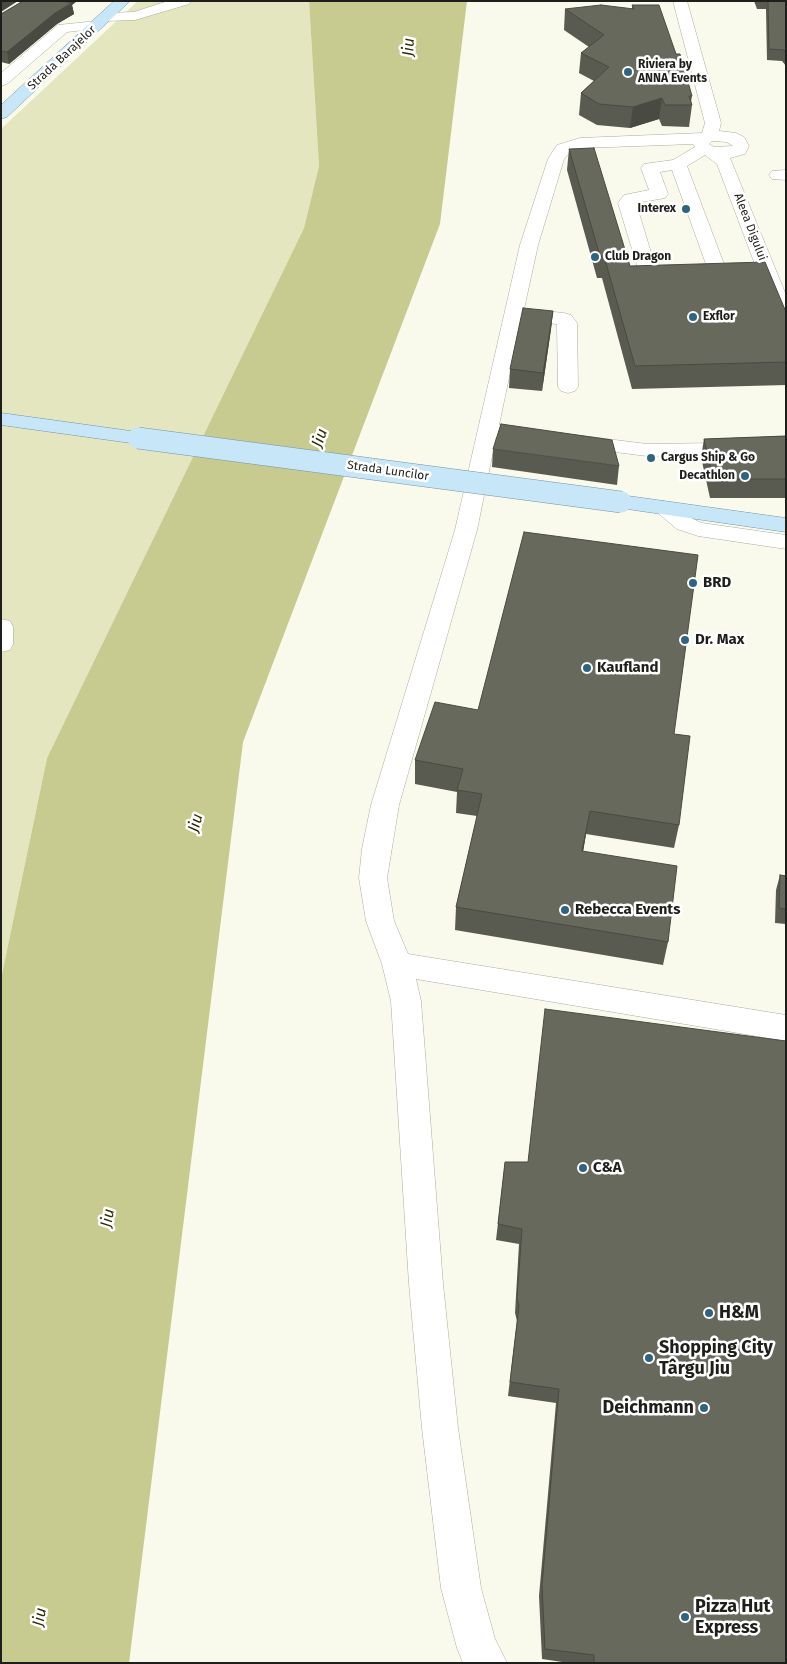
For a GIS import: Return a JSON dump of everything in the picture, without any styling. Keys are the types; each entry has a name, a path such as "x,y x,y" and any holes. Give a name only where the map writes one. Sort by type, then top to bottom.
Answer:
{"main road":[{"name":"Strada Barajelor","path":"1,114 123,1"},
{"name":"Strada Luncilor","path":"1,419 663,508"}],"street":[{"path":"1,81 63,28 134,16 183,1"},
{"name":"Aleea Digului","path":"680,1 710,144 786,320"},
{"path":"487,1663 477,1648 461,1588 440,1428 426,1284 406,1001 397,964 380,920 373,878 376,848 385,805 466,530 512,314 531,236 556,158 564,149 580,143 604,141 679,139 710,144 735,144 710,144 678,164 650,168 659,194 630,199 627,203 648,272 657,275 718,272 678,164"},
{"path":"512,314 564,319 567,323 568,388"},
{"path":"487,429 524,434"},
{"path":"553,438 647,450 786,448"},
{"path":"663,508 685,524 698,529 783,530"},
{"path":"1,627 1,644"},
{"path":"397,964 786,1028"}],"shaded area":[{"path":"138,1 309,1 319,166 304,228 47,758 1,979 1,129"}],"water":[{"name":"Jiu","path":"309,1 467,1 440,224 243,742 129,1663 1,1663 1,979 47,758 304,228 319,166"}],"building":[{"path":"23,1 61,1 72,3 55,13 7,52 1,51 1,14"},
{"path":"768,1 786,1 786,53 784,50 769,49"},
{"path":"601,5 634,9 632,5 659,5 676,54 680,54 692,96 689,96 692,105 665,105 662,98 633,107 599,104 581,93 609,67 581,53 604,35 565,9"},
{"name":"Exflor","path":"594,148 630,266 765,262 786,312 786,362 635,366 604,256 600,256 569,149"},
{"path":"523,308 553,311 543,373 510,369"},
{"path":"501,424 612,440 619,466 493,449"},
{"path":"786,436 786,479 713,479 704,439"},
{"name":"Kaufland","path":"524,532 698,555 674,734 690,736 679,825 590,811 582,851 677,866 668,942 456,907 482,794 457,790 463,769 415,760 435,702 478,710"},
{"path":"780,875 786,876 786,909 779,908"},
{"name":"Shopping City Târgu Jiu","path":"545,1009 786,1041 786,1663 594,1663 594,1655 545,1649 542,1585 559,1389 510,1382 519,1306 517,1298 522,1229 498,1224 505,1162 528,1162"}],"place":[{"name":"Riviera by ANNA Events","path":"628,72"},
{"name":"Interex","path":"686,209"},
{"name":"Club Dragon","path":"595,257"},
{"name":"Exflor","path":"693,317"},
{"name":"Cargus Ship & Go","path":"651,458"},
{"name":"Decathlon","path":"745,476"},
{"name":"BRD","path":"693,583"},
{"name":"Dr. Max","path":"685,640"},
{"name":"Kaufland","path":"587,668"},
{"name":"Rebecca Events","path":"565,910"},
{"name":"C&A","path":"583,1168"},
{"name":"H&M","path":"709,1313"},
{"name":"Shopping City Târgu Jiu","path":"649,1358"},
{"name":"Deichmann","path":"704,1408"},
{"name":"Pizza Hut Express","path":"685,1617"}]}
